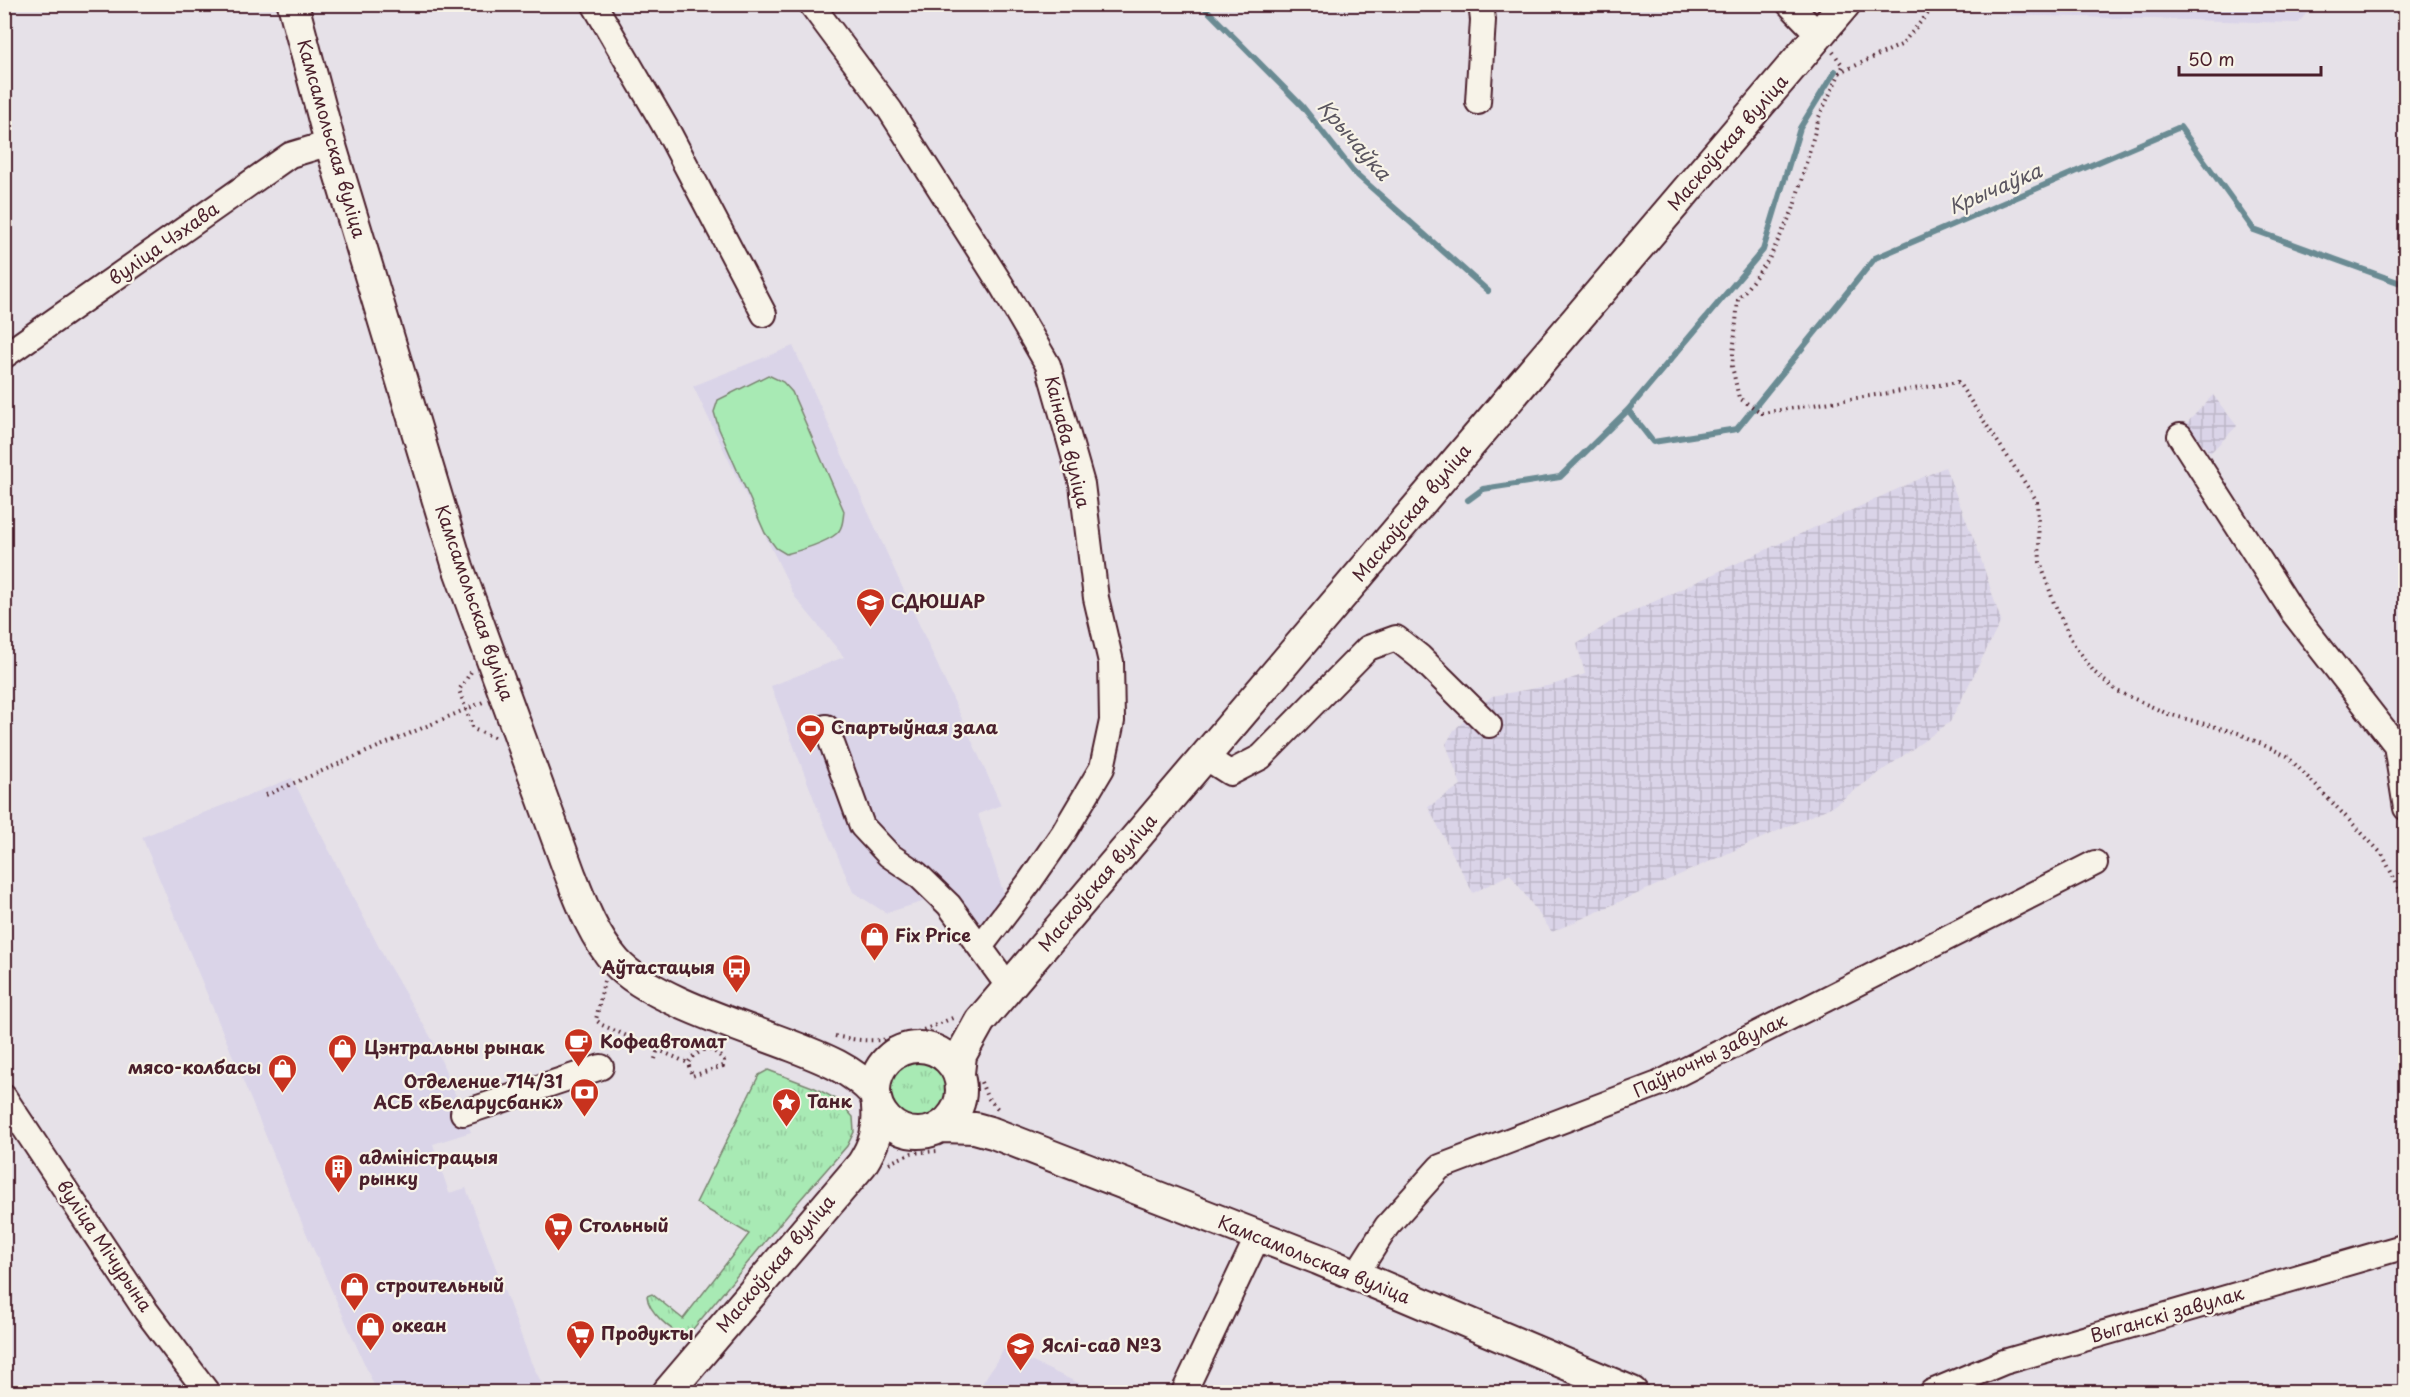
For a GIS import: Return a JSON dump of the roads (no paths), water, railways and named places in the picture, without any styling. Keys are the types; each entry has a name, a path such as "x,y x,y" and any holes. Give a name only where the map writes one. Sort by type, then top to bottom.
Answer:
{"main road":[{"name":"Камсамольская вуліца","path":"293,4 330,143 458,567 590,922 617,963 647,986 681,1002 833,1044 876,1100"},
{"name":"Маскоўская вуліца","path":"921,1046 942,1043 961,1035 971,1017 1009,987 1845,4"},
{"name":"Маскоўская вуліца","path":"960,1080 961,1055 971,1017"},
{"name":"Камсамольская вуліца","path":"833,1044 849,1064 866,1063 892,1055"},
{"path":"921,1046 937,1050 950,1060 960,1080 960,1102 953,1116 937,1137 903,1131 888,1122 876,1100 876,1078 882,1065 892,1055 906,1048 921,1046"},
{"name":"Камсамольская вуліца","path":"960,1080 969,1106 977,1119 993,1133"},
{"name":"Маскоўская вуліца","path":"674,1390 862,1164 874,1144 879,1123 876,1100"},
{"name":"Камсамольская вуліца","path":"937,1137 975,1128 993,1133 1258,1236 1632,1392"},
{"name":"Маскоўская вуліца","path":"862,1164 895,1141 937,1137"}],"street":[{"path":"594,4 670,135 764,314"},
{"name":"Каінава вуліца","path":"810,4 890,110 1002,286 1048,365 1082,483 1096,598 1111,662 1112,721 1102,768 1064,832 980,947"},
{"path":"1478,102 1483,20 1481,4"},
{"path":"1789,4 1820,36"},
{"name":"вуліца Чэхава","path":"4,356 290,155 330,143"},
{"path":"2180,436 2294,614 2396,745 2406,808"},
{"path":"1205,757 1230,773 1261,757 1368,648 1396,638 1420,657 1490,725"},
{"path":"826,728 862,826 890,855 917,874 949,904 1009,987"},
{"name":"Паўночны завулак","path":"1355,1276 1388,1226 1440,1167 1658,1084 2095,863"},
{"path":"463,1113 601,1067"},
{"name":"вуліца Мічурына","path":"4,1097 146,1311 207,1392"},
{"path":"1184,1392 1258,1236"},
{"name":"Выганскі завулак","path":"1932,1392 2004,1362 2406,1246"}],"waterway":[{"name":"Крычаўка","path":"1201,4 1302,106 1354,172 1488,291"},
{"path":"1468,500 1483,489 1560,477 1628,410 1763,250 1800,128 1835,71"},
{"name":"Крычаўка","path":"1628,410 1653,442 1737,429 1875,258 2180,127 2254,230 2406,285"}],"place":[{"name":"СДЮШАР","path":"870,628"},
{"name":"Спартыўная зала","path":"810,754"},
{"name":"Fix Price","path":"874,962"},
{"name":"Аўтастацыя","path":"736,994"},
{"name":"Кофеавтомат","path":"579,1068"},
{"name":"Цэнтральны рынак","path":"343,1074"},
{"name":"мясо-колбасы","path":"282,1094"},
{"name":"Отделение 714/31 АСБ «Беларусбанк»","path":"584,1118"},
{"name":"Танк","path":"786,1128"},
{"name":"адміністрацыя рынку","path":"338,1194"},
{"name":"Стольный","path":"558,1252"},
{"name":"строительный","path":"355,1312"},
{"name":"океан","path":"371,1352"},
{"name":"Продукты","path":"580,1360"},
{"name":"Яслі-сад №3","path":"1021,1372"}]}
